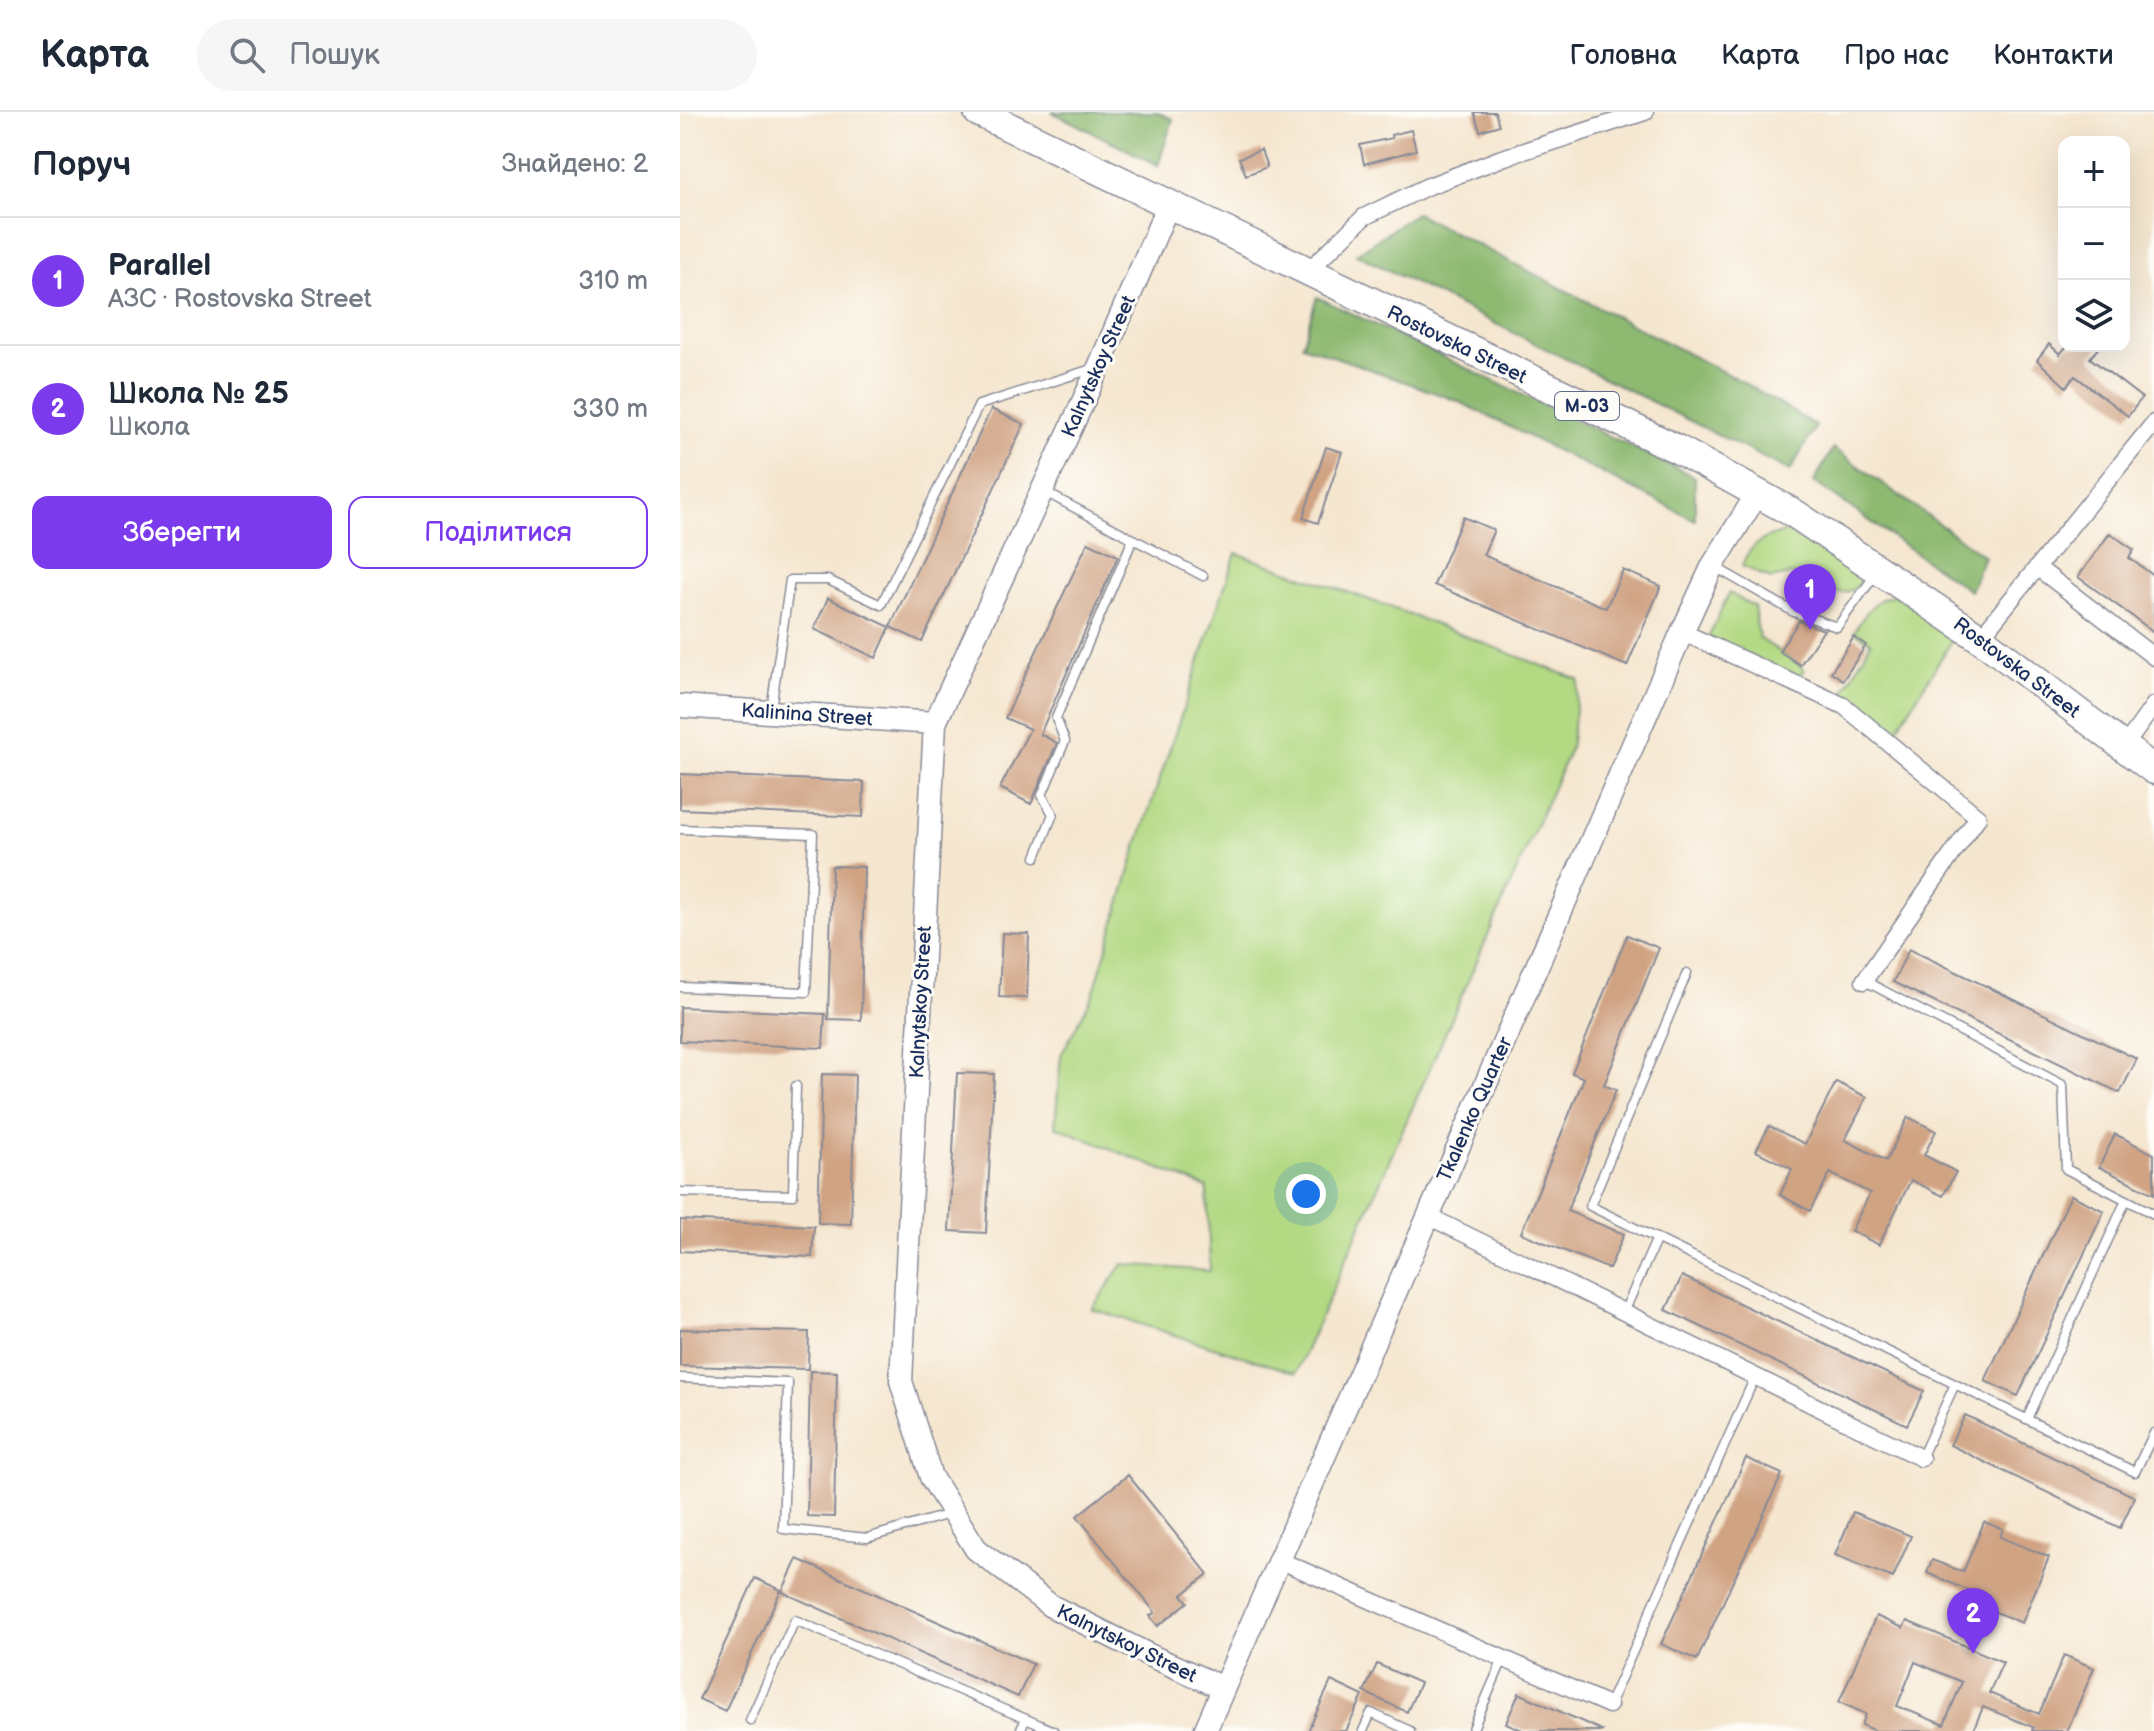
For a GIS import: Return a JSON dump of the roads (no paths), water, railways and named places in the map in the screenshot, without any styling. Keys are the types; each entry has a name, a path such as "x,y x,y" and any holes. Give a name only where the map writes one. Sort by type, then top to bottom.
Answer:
{"highway":[{"name":"Rostovska Street","path":"978,112 1679,450 1795,514 1980,638 2154,770"}],"street":[{"path":"1307,272 1364,217 1426,187 1502,158 1645,112"},
{"name":"Kalnytskoy Street","path":"1169,203 1099,367 935,723 901,1381 931,1477 976,1549 1051,1606 1223,1688"},
{"path":"1980,638 2154,423"},
{"name":"Tkalenko Quarter","path":"1205,1731 1682,632 1713,565 1757,494"},
{"path":"2038,568 2154,657"},
{"path":"1682,632 1844,706 1978,817 1864,981"},
{"path":"2124,747 2154,705"},
{"name":"Kalinina Street","path":"680,706 935,723"},
{"path":"1428,1216 1921,1458"},
{"path":"1279,1560 1609,1705"}],"lane":[{"path":"770,711 790,580 828,580 881,605 979,405 1099,367"},
{"path":"1042,491 1203,576"},
{"path":"1036,857 1053,814 1042,795 1065,741 1056,718 1133,539"},
{"path":"1713,565 1794,612 1837,627 1880,569"},
{"path":"680,829 813,834 806,992 680,987"},
{"path":"1687,973 1590,1206 2135,1472 2154,1433"},
{"path":"1864,981 2063,1085 2066,1169 2154,1214"},
{"path":"680,1192 793,1195 796,1086"},
{"path":"2027,1419 2126,1200"},
{"path":"1624,1312 1657,1238"},
{"path":"1609,1705 1755,1377"},
{"path":"680,1378 788,1383 783,1529 867,1538 953,1513"},
{"path":"1921,1458 1955,1384"},
{"path":"750,1720 795,1620 1054,1731"},
{"path":"1472,1731 1503,1659"},
{"path":"1363,1731 1371,1713 1410,1731"},
{"path":"1020,1731 1026,1719"}],"place":[{"name":"Parallel","path":"1810,630"},
{"name":"Школа № 25","path":"1973,1654"}]}
